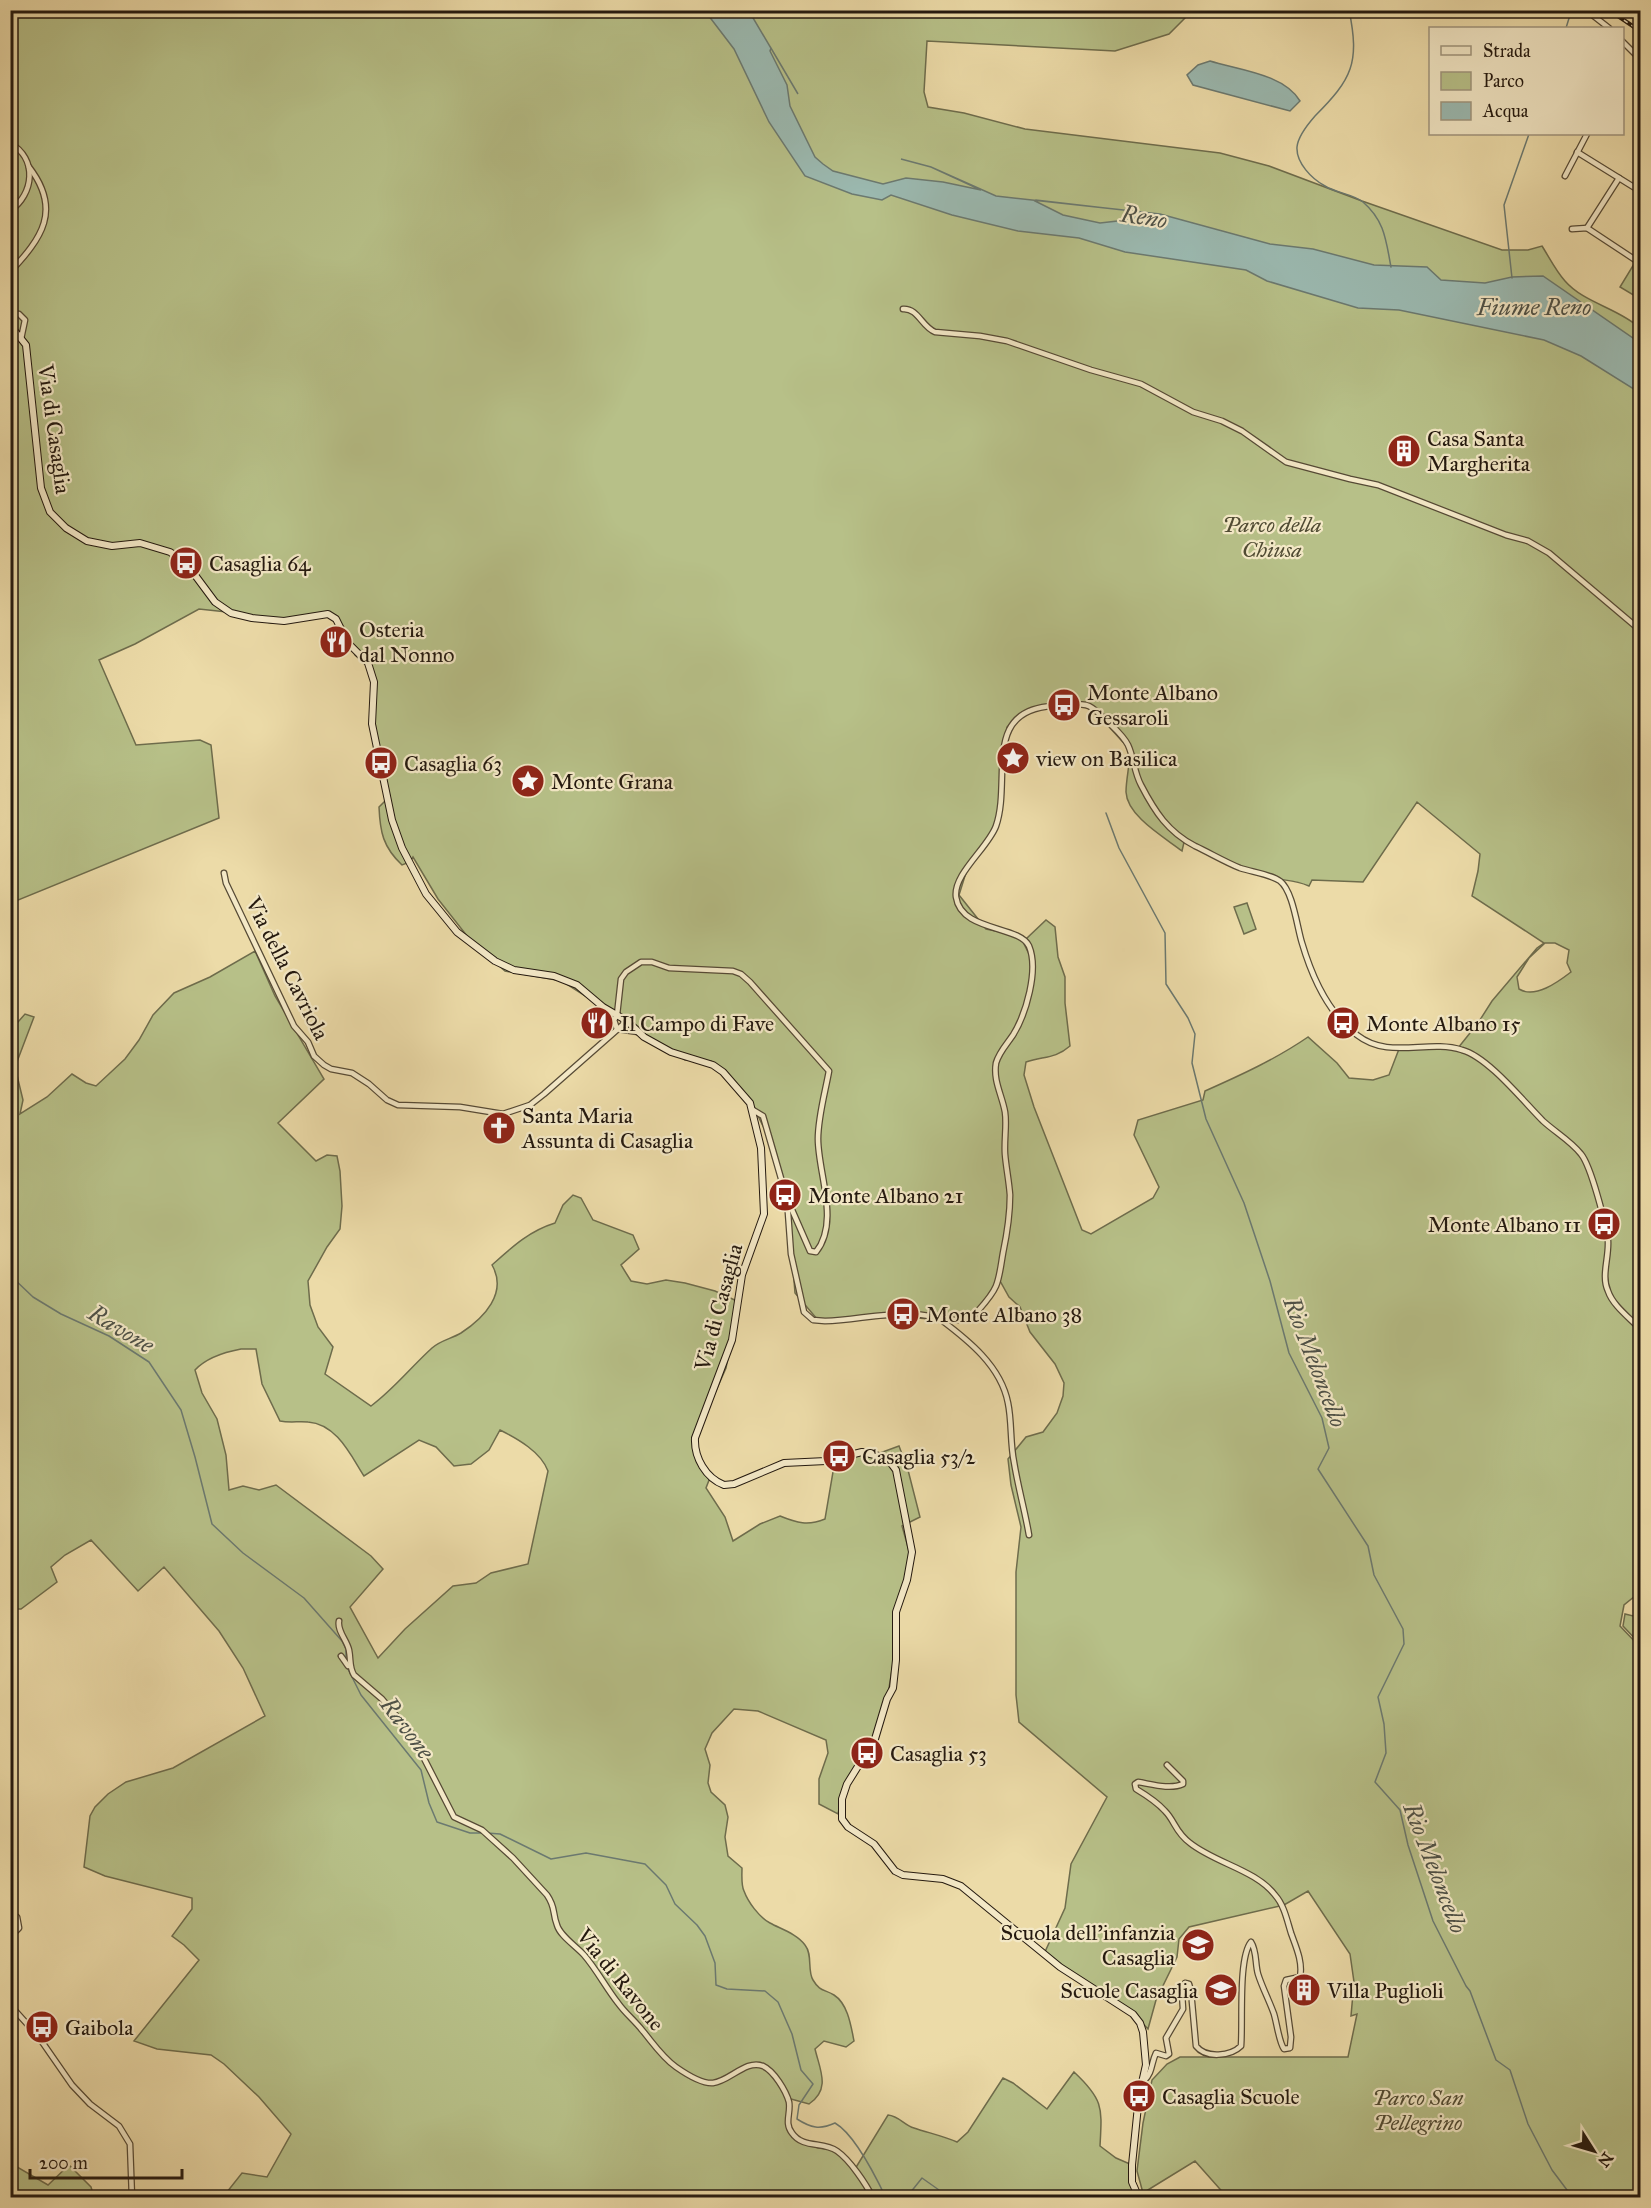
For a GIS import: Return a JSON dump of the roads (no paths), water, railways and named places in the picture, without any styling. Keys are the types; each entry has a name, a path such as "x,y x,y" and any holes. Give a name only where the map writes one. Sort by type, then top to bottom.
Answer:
{"street":[{"path":"1586,10 1608,27"},
{"path":"1624,42 1641,59"},
{"path":"1565,176 1586,135"},
{"path":"10,143 24,155 29,167 38,178 44,192 46,213 44,227 33,248 10,272"},
{"path":"1577,152 1641,191"},
{"path":"10,211 21,202 28,191 29,167"},
{"path":"1587,228 1619,178"},
{"path":"1572,229 1587,228 1641,263"},
{"path":"903,309 913,311 929,330 935,332 1007,341 1091,370 1141,384 1193,412 1222,421 1242,431 1286,462 1378,485 1537,545 1641,630"},
{"path":"10,313 19,314 25,320 21,339"},
{"name":"Via di Casaglia","path":"10,325 26,345 41,488 50,512 66,528 87,541 112,546 140,543 170,552 186,563 215,602 231,614 284,621 328,614 336,619 348,643 368,663 374,682 372,724 392,820 402,848 426,894 457,932 495,961 514,970 554,976 577,985 603,1007 627,1021 644,1037 671,1052 713,1065 723,1072 750,1102 761,1148 764,1214 742,1275 732,1341 695,1438 698,1456 709,1476 724,1485 734,1484 784,1463 826,1461 862,1452 887,1458 896,1470 912,1552 907,1580 896,1612 896,1660 893,1688 875,1739 847,1784 842,1799 842,1819 848,1827 874,1844 895,1871 903,1875 943,1879 961,1886 1060,1967 1133,2014 1143,2032 1146,2065 1139,2096 1132,2165 1132,2182 1139,2198"},
{"path":"753,1110 763,1116 787,1199 791,1254 804,1312 808,1316 813,1320 825,1321 908,1314 960,1321 971,1319 994,1290 1008,1224 1010,1195 1004,1132 1006,1116 997,1087 996,1065 1000,1053 1018,1025 1032,981 1028,943 1021,937 985,926 969,916 960,907 956,893 965,872 990,839 996,824 1005,746 1011,723 1021,714 1033,708 1086,705 1122,736 1129,748 1142,788 1172,831 1229,863 1280,882 1289,895 1303,948 1323,995 1348,1028 1374,1046 1391,1049 1448,1047 1467,1051 1481,1059 1580,1153 1591,1178 1607,1234 1605,1284 1614,1301 1641,1329"},
{"name":"Via della Cavriola","path":"224,873 294,1026 308,1042 314,1056 331,1069 352,1073 387,1100 398,1105 460,1107 503,1113 512,1112 530,1105 544,1094 627,1021"},
{"path":"638,1032 616,1029 614,1020 617,1015 621,979 626,972 641,962 652,962 669,968 708,969 738,973 750,982 822,1062 829,1071 818,1139 828,1210 822,1245 816,1252 810,1251 787,1199"},
{"path":"937,1317 990,1363 1001,1381 1008,1401 1014,1462 1029,1535"},
{"path":"339,1621 338,1626 349,1650 350,1669"},
{"name":"Via di Ravone","path":"341,1656 354,1675 398,1715 411,1733 454,1817 488,1835 547,1895 554,1907 556,1924 560,1930 584,1955 618,2004 665,2058 688,2074 705,2082 714,2083 756,2064 765,2067 779,2083 789,2102 787,2120 793,2135 807,2144 826,2146 837,2151 867,2186 873,2198"},
{"name":"Via di Casaglia","path":"1143,2081 1153,2067 1156,2053 1166,2056 1169,2054 1166,2038 1183,2009 1182,1993 1185,1983 1189,1984 1191,1991 1196,2046 1199,2050 1210,2054 1236,2051 1241,2046 1242,1986 1246,1957 1251,1942 1254,1947 1257,1972 1274,2014 1281,2045 1287,2049 1290,2048 1291,2037 1284,1986 1286,1980 1290,1978 1296,1980 1300,1977 1301,1971 1299,1954 1276,1895 1261,1880 1236,1870 1194,1846 1181,1836 1166,1811 1136,1789 1135,1784 1138,1782 1161,1786 1183,1784 1183,1781 1167,1766"},
{"path":"10,1912 17,1917 19,1928 10,1937"},
{"path":"10,2005 38,2036 72,2085 90,2104 119,2126 130,2144 132,2198"}],"water":[{"name":"Fiume Reno","path":"705,11 749,11 771,48 770,51 787,85 790,106 815,157 833,171 883,184 906,178 943,182 981,190 931,167 996,196 1036,200 1063,215 1100,223 1126,220 1132,211 1117,209 1160,214 1270,244 1313,249 1374,265 1427,267 1441,280 1485,283 1512,277 1543,276 1640,343 1640,393 1581,356 1544,340 1399,310 1358,308 1267,281 1246,270 1125,252 1079,238 1018,231 952,215 891,195 882,200 852,194 805,176 769,122 734,49"},
{"path":"1210,61 1272,79 1293,92 1300,101 1290,111 1193,85 1187,75 1198,65"}],"waterway":[{"path":"1349,10 1354,44 1350,69 1328,103 1304,130 1299,139 1297,153 1302,165 1320,183 1359,199 1370,209 1383,232 1391,267"},
{"path":"1566,27 1570,15"},
{"path":"1512,278 1504,205 1529,135"},
{"name":"Rio Meloncello","path":"1106,813 1119,848 1165,933 1166,984 1188,1018 1195,1034 1192,1063 1206,1119 1244,1203 1270,1281 1289,1353 1322,1418 1329,1448 1318,1469 1368,1546 1374,1575 1403,1629 1404,1644 1378,1697 1384,1724 1386,1753 1375,1782 1400,1810 1408,1845 1433,1921 1470,1991 1496,2060 1510,2070 1528,2124 1552,2170 1573,2198"},
{"name":"Ravone","path":"10,1256 12,1277 33,1297 61,1314 109,1336 149,1362 181,1410 212,1524 243,1553 304,1598 342,1641 346,1649 346,1660"},
{"name":"Ravone","path":"346,1665 361,1695 421,1770 429,1803 437,1822 470,1833 483,1833"},
{"name":"Ravone","path":"487,1833 500,1834 551,1859 586,1853 645,1864 666,1885 675,1904 705,1936 715,1963 716,1985 727,1989 765,1991 778,2002 792,2034 801,2070 813,2084 799,2105 797,2119 816,2127 825,2127 835,2123 850,2136 886,2198"},
{"name":"Ravone","path":"906,2198 922,2178 939,2190 941,2198"}],"railway":[{"path":"1609,10 1640,31"}],"place":[{"name":"Casa Santa Margherita","path":"1404,451"},
{"name":"Casaglia 64","path":"186,563"},
{"name":"Osteria dal Nonno","path":"336,642"},
{"name":"Monte Albano Gessaroli","path":"1064,705"},
{"name":"view on Basilica","path":"1013,758"},
{"name":"Casaglia 63","path":"381,763"},
{"name":"Monte Grana","path":"528,781"},
{"name":"Il Campo di Fave","path":"597,1023"},
{"name":"Monte Albano 15","path":"1343,1023"},
{"name":"Santa Maria Assunta di Casaglia","path":"499,1128"},
{"name":"Monte Albano 21","path":"785,1195"},
{"name":"Monte Albano 11","path":"1604,1224"},
{"name":"Monte Albano 38","path":"903,1314"},
{"name":"Casaglia 53/2","path":"839,1456"},
{"name":"Casaglia 53","path":"867,1753"},
{"name":"Scuola dell'infanzia Casaglia","path":"1198,1945"},
{"name":"Scuole Casaglia","path":"1221,1990"},
{"name":"Villa Puglioli","path":"1304,1990"},
{"name":"Gaibola","path":"42,2027"},
{"name":"Casaglia Scuole","path":"1139,2096"}],"water label":[{"name":"Reno","path":"1144,217"}],"park label":[{"name":"Parco della Chiusa","path":"1272,536"},
{"name":"Parco San Pellegrino","path":"1418,2110"}]}
